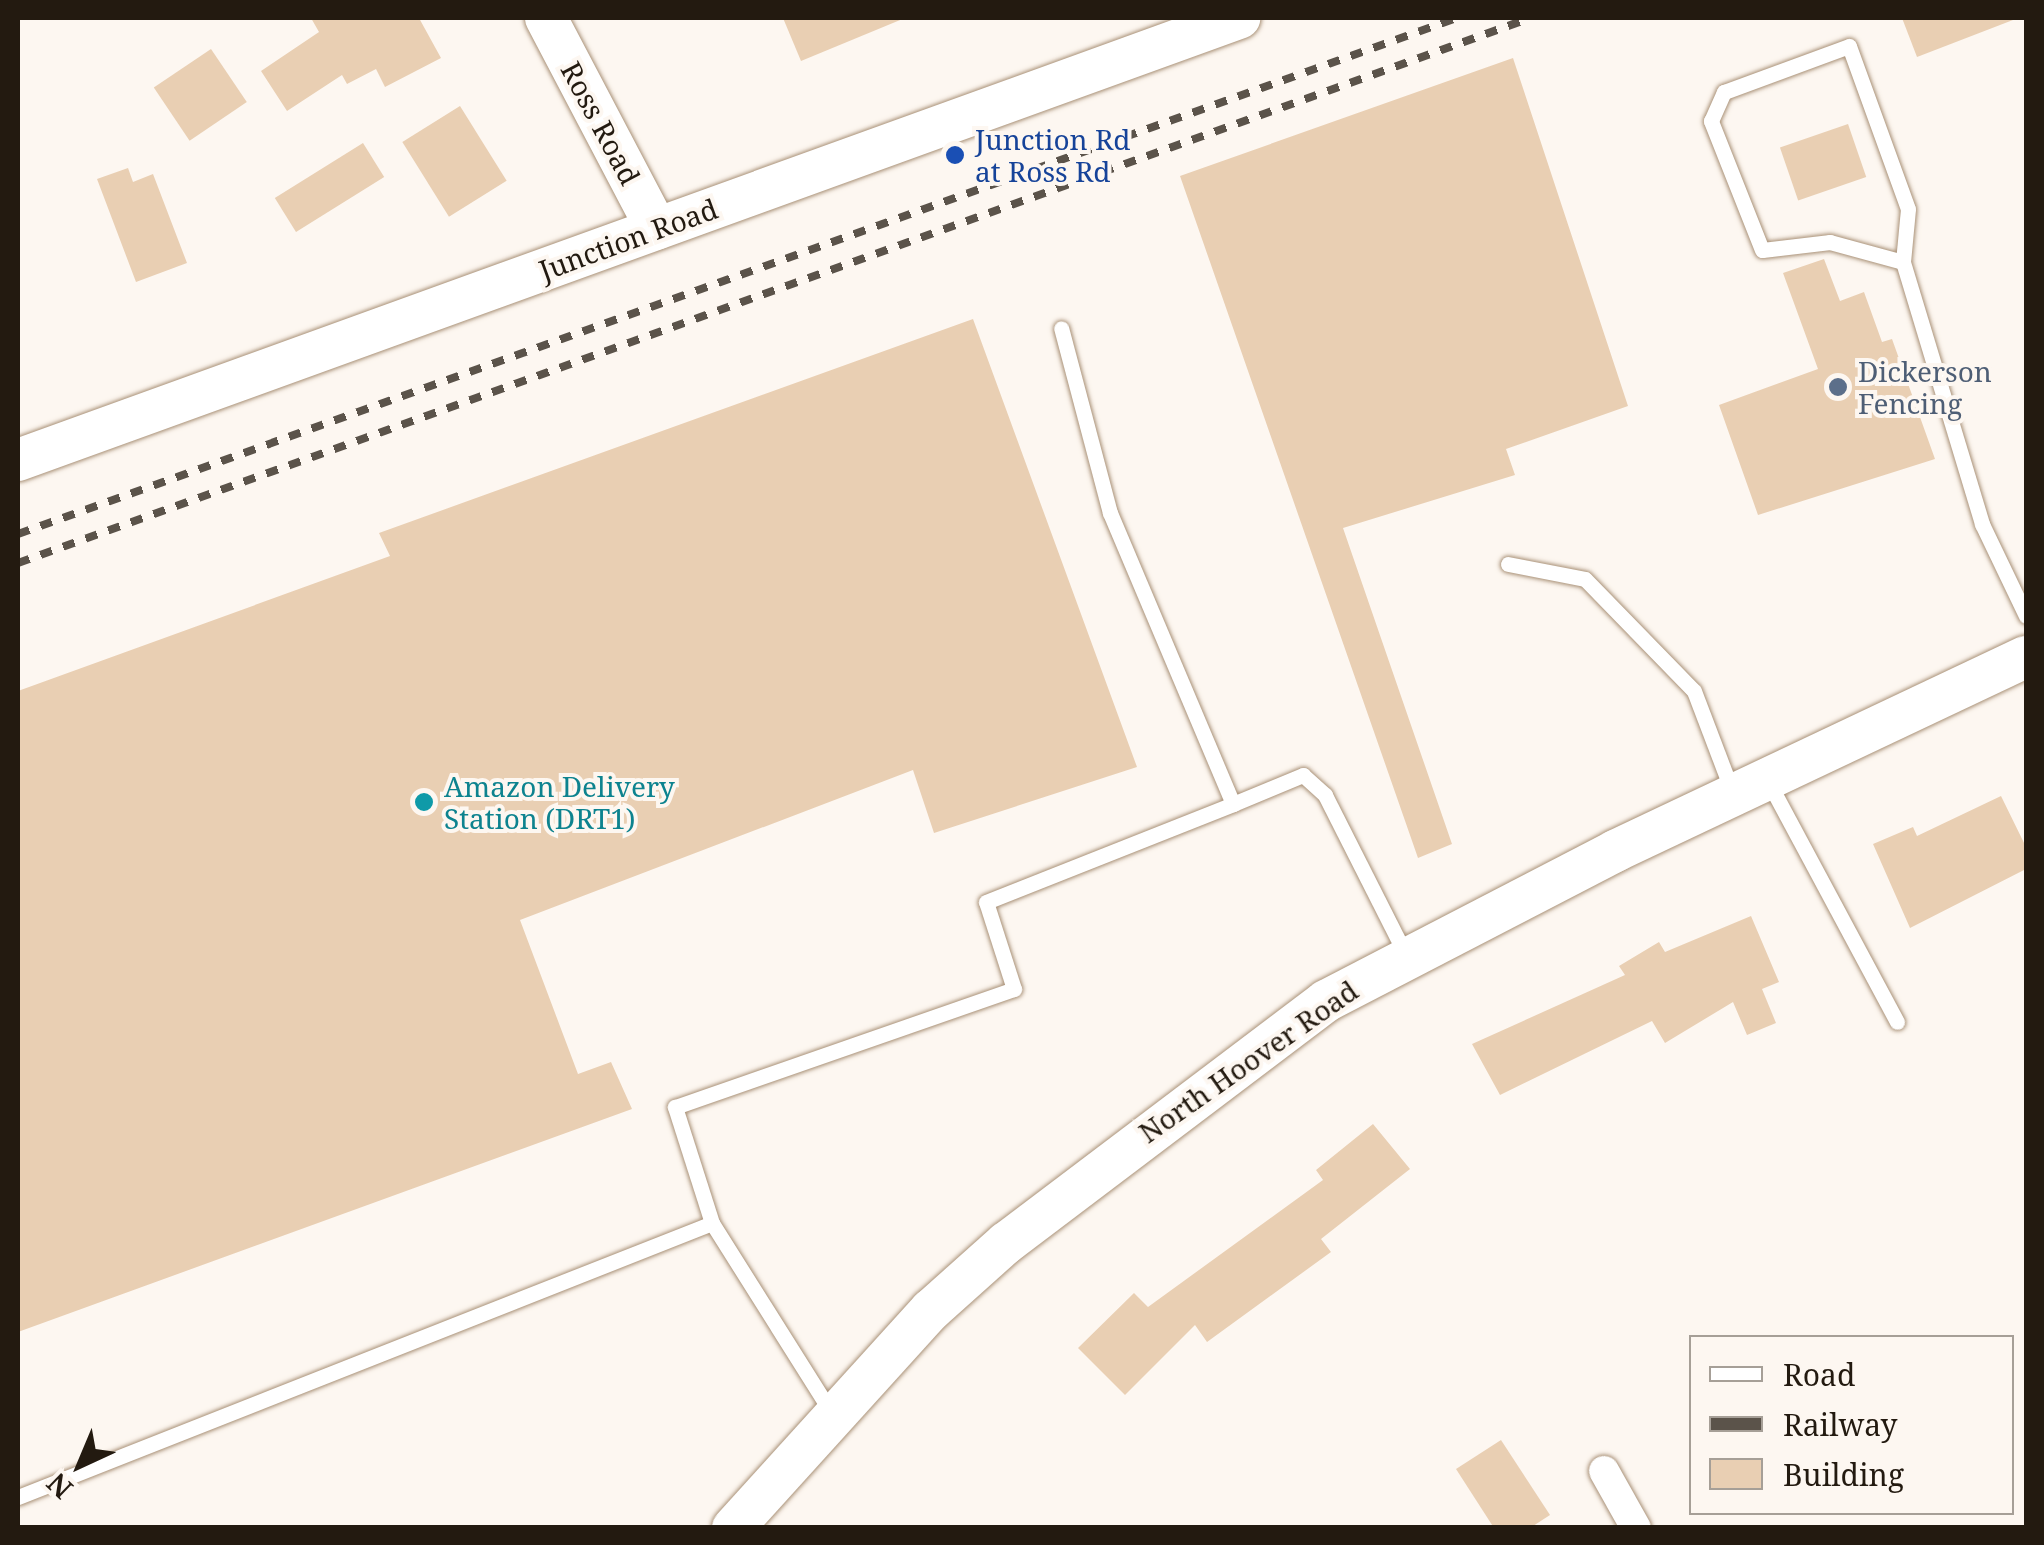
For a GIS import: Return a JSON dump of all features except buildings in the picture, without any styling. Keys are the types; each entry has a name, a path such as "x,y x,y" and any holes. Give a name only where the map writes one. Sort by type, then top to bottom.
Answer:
{"street":[{"name":"Ross Road","path":"546,18 657,229"},
{"name":"Junction Road","path":"18,460 1238,18"},
{"name":"North Hoover Road","path":"733,1528 931,1310 1077,1184 1245,1056 1407,957 1750,787 2026,658"},
{"path":"1604,1471 1636,1528"}],"lane":[{"path":"1903,262 1830,242 1762,250 1712,120 1724,92 1849,46 1908,209 1903,262 1982,524 2026,616"},
{"path":"1062,328 1110,514 1233,804"},
{"path":"1508,564 1586,579 1694,691 1897,1022"},
{"path":"833,1416 712,1223 675,1107 1014,989 986,902 1303,775 1325,795 1407,957"},
{"path":"18,1497 712,1223"}],"railway":[{"path":"18,534 1457,18"},
{"path":"18,563 1530,18"}],"place":[{"name":"Junction Rd at Ross Rd","path":"955,155"},
{"name":"Dickerson Fencing","path":"1838,387"},
{"name":"Amazon Delivery Station (DRT1)","path":"424,802"}]}
